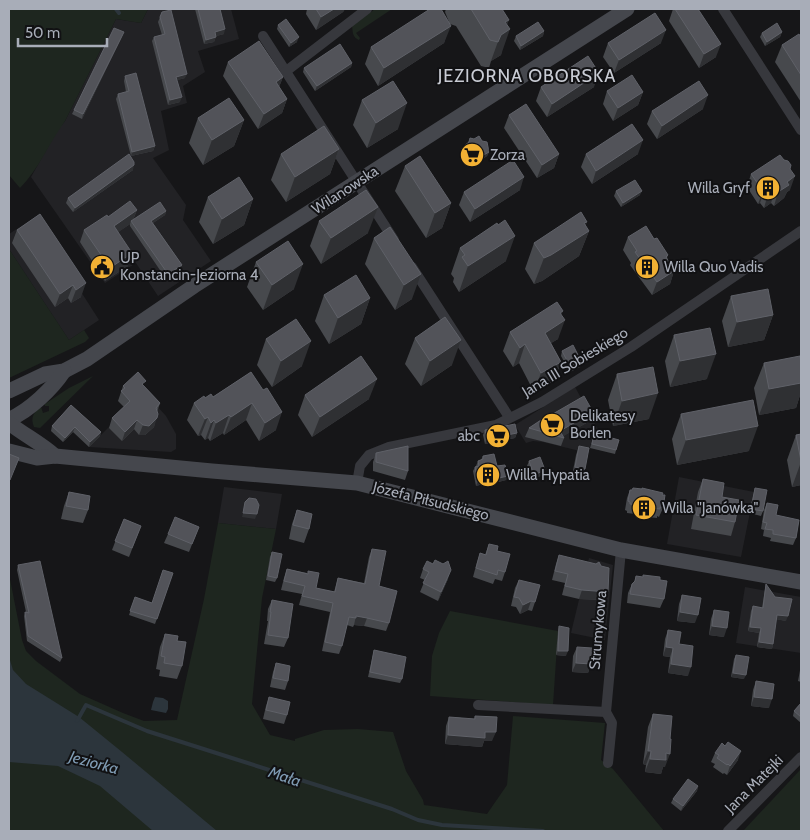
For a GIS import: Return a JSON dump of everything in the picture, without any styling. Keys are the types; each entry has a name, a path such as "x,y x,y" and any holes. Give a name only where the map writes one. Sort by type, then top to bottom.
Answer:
{"street":[{"path":"285,72 367,9"},
{"name":"Wilanowska","path":"9,391 45,374 64,370 86,359 126,334 186,291 627,9"},
{"path":"723,9 801,130"},
{"path":"262,36 509,418"},
{"name":"Jana III Sobieskiego","path":"357,483 360,466 369,456 389,446 496,425 542,402 631,347 801,231"},
{"name":"Wilanowska","path":"9,421 18,416 54,386 64,370"},
{"path":"9,421 24,435 47,448 55,456"},
{"name":"Józefa Piłsudskiego","path":"9,451 36,458 55,456 212,472 357,483 622,550 801,582"},
{"name":"Strumykowa","path":"608,763 612,723 606,712 622,550"},
{"path":"478,705 606,712"},
{"name":"Jana Matejki","path":"728,831 801,757"}],"shaded area":[{"path":"9,9 148,9 141,23 116,19 65,121 33,173 20,188 9,175"},
{"path":"148,9 231,9 239,39 198,51 205,72 183,86 187,103 161,111 169,150 153,158 186,205 183,220 211,261 158,296 136,263 105,283 31,177 57,131 65,121 116,19 141,23"},
{"path":"375,9 392,9 356,33 360,38 359,40 357,39 353,34 352,26"},
{"path":"34,218 99,320 69,340 9,249 9,234"},
{"path":"9,249 69,340 84,330 89,338 85,342 9,378"},
{"path":"93,376 40,428 34,427 33,418 41,407 43,413 49,411 49,406 45,406 45,404 69,388"},
{"path":"575,387 599,431 594,433 588,453 543,442 533,441 526,443 515,425"},
{"path":"144,392 166,416 176,434 176,449 171,452 89,447"},
{"path":"679,477 754,492 741,557 667,544"},
{"path":"224,487 282,494 276,529 218,523"},
{"path":"218,523 276,529 262,598 252,704 270,735 295,741 295,739 324,730 358,729 393,732 406,771 424,805 487,814 507,785 513,716 605,723 601,760 613,769 664,831 9,831 9,574 22,640 26,651 36,661 80,694 123,713 144,721 177,720 204,599"},
{"path":"589,558 613,565 605,640 571,633"},
{"path":"745,587 801,597 801,653 736,643"},
{"path":"450,611 558,631 553,705 430,696 432,656 439,633"},
{"path":"801,769 801,831 743,831"}],"water":[{"name":"Jeziorka","path":"9,657 13,670 26,684 79,717 217,831 153,831 100,786 58,766 9,762"},
{"path":"155,697 168,701 166,713 151,710"}],"building":[{"path":"198,9 220,9 225,29 215,32 216,37 206,40"},
{"path":"316,9 334,9 321,17"},
{"path":"430,9 441,9 451,26 384,68 371,47"},
{"path":"471,9 502,9 509,20 505,22 510,29 501,35 498,42 490,40"},
{"path":"675,9 698,9 721,44 704,54"},
{"path":"171,10 187,74 176,77 182,97 170,100 154,37 165,34 160,17 162,12"},
{"path":"655,13 666,30 619,60 608,43"},
{"path":"286,19 299,37 291,43 278,25"},
{"path":"538,22 544,31 521,46 516,36"},
{"path":"777,23 782,32 767,42 762,33"},
{"path":"114,28 124,32 83,114 74,110"},
{"path":"799,34 801,38 801,75 782,45"},
{"path":"259,41 283,77 276,82 287,99 264,114 228,62"},
{"path":"340,44 352,63 317,86 304,68"},
{"path":"588,56 599,73 552,104 541,87"},
{"path":"136,73 155,146 132,152 118,94 129,91 125,76"},
{"path":"632,75 643,92 618,108 607,91"},
{"path":"393,81 407,103 376,123 362,100"},
{"path":"699,81 708,95 662,126 652,111"},
{"path":"229,98 244,120 212,140 198,118"},
{"path":"526,104 559,154 542,165 509,115"},
{"path":"632,124 643,140 596,171 586,154"},
{"path":"324,126 339,149 295,177 281,154"},
{"path":"479,136 482,141 487,142 489,152 473,161 466,155 467,151 464,146 469,142 470,138 474,139"},
{"path":"129,154 134,165 75,208 68,198"},
{"path":"780,155 791,165 790,169 795,176 787,182 789,185 778,192 776,189 768,194 765,189 763,191 751,174"},
{"path":"420,156 451,203 435,213 405,166"},
{"path":"513,160 524,177 475,209 464,192"},
{"path":"239,177 253,199 222,219 208,197"},
{"path":"635,180 642,191 623,203 616,191"},
{"path":"366,190 378,207 331,238 319,221"},
{"path":"130,201 137,210 114,226 132,253 110,268 84,230 107,215 108,217"},
{"path":"160,202 166,211 151,221 182,265 168,274 131,221"},
{"path":"581,212 587,222 584,223 589,231 544,258 534,243"},
{"path":"40,214 86,283 76,290 73,285 60,294 17,230"},
{"path":"505,220 515,236 468,266 462,257 465,255 460,248 497,223 498,225"},
{"path":"646,226 654,239 657,238 668,255 666,257 674,271 657,282 635,252 637,251 628,237"},
{"path":"390,227 421,274 404,285 374,238"},
{"path":"288,241 303,264 272,285 256,262"},
{"path":"356,275 370,298 338,318 324,295"},
{"path":"768,289 773,315 737,322 731,296"},
{"path":"557,302 563,311 560,313 565,320 545,333 561,362 541,373 525,344 520,348 510,332"},
{"path":"445,317 461,340 430,361 415,338"},
{"path":"296,319 311,341 281,361 266,339"},
{"path":"710,328 716,354 680,361 674,335"},
{"path":"573,345 582,363 571,368 562,351"},
{"path":"361,356 377,379 320,417 305,395"},
{"path":"800,356 801,383 769,389 764,363"},
{"path":"653,367 658,393 622,401 617,374"},
{"path":"138,372 146,381 142,384 160,403 156,408 158,414 157,418 149,426 143,425 137,420 125,432 112,418 130,401 121,391 125,388 123,386"},
{"path":"251,372 263,390 267,388 282,412 265,423 252,403 231,417 229,415 216,423 214,420 211,423 208,417 205,419 194,403 204,396 205,398 211,394 213,397"},
{"path":"584,396 593,412 560,431 564,438 529,428 550,414"},
{"path":"753,400 758,426 686,440 681,414"},
{"path":"71,405 101,432 90,442 75,427 65,438 52,426"},
{"path":"515,424 517,433 487,439 485,430"},
{"path":"594,433 619,440 616,450 592,444"},
{"path":"801,434 801,461 796,435"},
{"path":"408,446 408,471 376,462 376,453"},
{"path":"579,446 589,448 585,469 575,467"},
{"path":"9,454 19,458 10,480 9,480"},
{"name":"Willa Hypatia","path":"494,454 497,466 505,465 508,476 478,481 475,467 479,466 478,461 483,459 483,456"},
{"path":"540,457 545,470 534,475 529,461"},
{"path":"703,479 724,483 722,497 739,500 735,522 696,515"},
{"path":"633,488 663,493 662,495 665,495 663,508 651,508 650,510 638,508 639,505 630,504 628,501 630,490"},
{"path":"755,488 767,490 763,511 751,509"},
{"path":"69,492 90,496 88,510 66,506"},
{"path":"249,498 256,499 259,505 257,514 243,513 245,502"},
{"path":"767,503 778,505 776,515 799,520 796,538 773,534 773,530 765,529 767,523 763,522"},
{"path":"297,510 312,514 309,529 293,525"},
{"path":"175,517 199,527 192,544 168,534"},
{"path":"124,519 141,526 132,548 115,541"},
{"path":"489,544 498,546 497,551 510,554 505,572 498,570 497,575 476,568 480,553 486,555"},
{"path":"372,549 386,551 379,586 397,591 389,623 356,616 356,618 349,617 342,646 325,642 333,603 302,596 305,586 284,581 287,569 308,574 308,571 319,573 316,588 335,592 338,578 365,584"},
{"path":"272,552 282,554 277,578 268,576"},
{"path":"559,555 596,564 599,562 601,566 609,568 608,592 582,590 565,586 568,574 555,571"},
{"path":"435,560 443,564 448,561 451,570 441,592 423,583 429,572 423,569 427,561 433,564"},
{"path":"40,561 62,658 28,636 25,612 29,613 18,565"},
{"path":"163,570 173,573 157,619 130,611 135,597 152,603"},
{"path":"643,575 660,577 660,580 667,581 664,599 630,594 636,576 643,577"},
{"path":"519,580 540,585 535,602 531,601 523,605 519,598 514,597"},
{"path":"766,584 775,597 792,599 788,616 777,615 773,644 759,642 761,628 750,627 753,606 763,608"},
{"path":"682,595 701,598 698,615 680,612"},
{"path":"272,600 293,604 288,638 268,635"},
{"path":"714,610 729,612 727,628 712,626"},
{"path":"559,626 569,628 568,651 558,651"},
{"path":"668,630 681,632 679,644 693,646 691,667 671,664 673,648 666,647"},
{"path":"165,634 178,636 177,641 186,642 182,666 164,663 165,657 161,656"},
{"path":"577,647 592,648 591,664 576,663"},
{"path":"374,650 406,657 402,679 370,672"},
{"path":"736,655 749,657 746,675 733,673"},
{"path":"276,663 290,666 288,681 273,678"},
{"path":"756,681 774,684 772,699 754,697"},
{"path":"269,697 290,702 287,715 266,710"},
{"path":"801,703 801,717 794,711"},
{"path":"653,714 672,716 670,754 666,753 666,760 650,759 651,751 648,751"},
{"path":"475,716 497,717 496,732 485,732 485,738 448,735 449,717 475,719"},
{"path":"728,742 741,751 730,766 717,758 719,755 715,753 722,743 725,746"},
{"path":"688,779 698,786 683,806 673,799"}],"waterway":[{"path":"116,9 119,13"},
{"name":"Mała","path":"77,721 86,705 147,731 392,809 418,820 442,825 543,831"}],"place":[{"name":"Zorza","path":"472,155"},
{"name":"Willa Gryf","path":"768,188"},
{"name":"UP Konstancin-Jeziorna 4","path":"102,267"},
{"name":"Willa Quo Vadis","path":"647,267"},
{"name":"Delikatesy Borlen","path":"552,425"},
{"name":"abc","path":"498,436"},
{"name":"Willa Hypatia","path":"488,475"},
{"name":"Willa \"Janówka\"","path":"644,508"}],"district":[{"name":"JEZIORNA OBORSKA","path":"527,76"}]}
